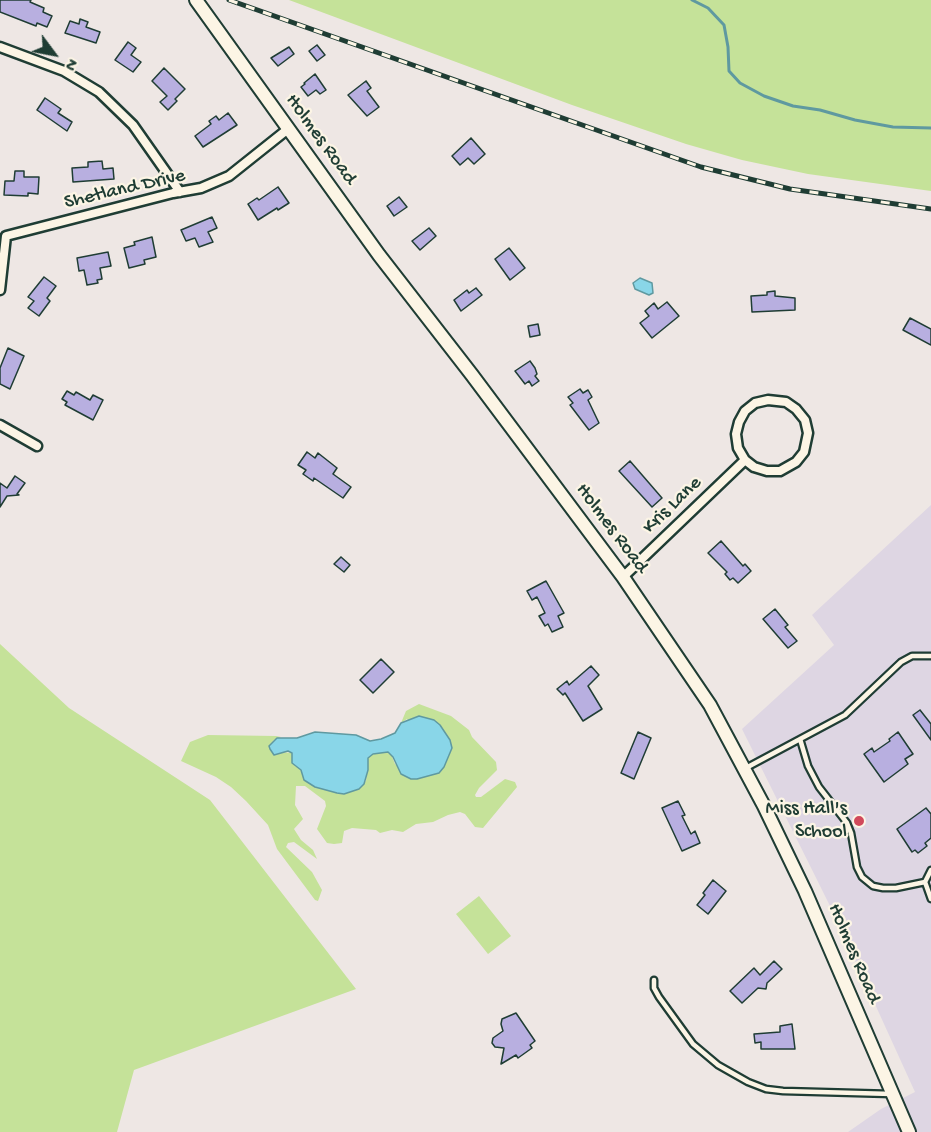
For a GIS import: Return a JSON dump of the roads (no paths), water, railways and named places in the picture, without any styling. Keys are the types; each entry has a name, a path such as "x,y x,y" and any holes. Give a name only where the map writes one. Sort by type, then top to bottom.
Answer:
{"street":[{"name":"Holmes Road","path":"196,0 379,255 623,577 703,694 744,769 805,891 909,1132"},
{"path":"0,47 64,71 99,92 133,125 180,192"},
{"name":"Shetland Drive","path":"0,290 3,234 201,188 229,176 288,129"},
{"path":"768,400 780,400 796,409 805,420 808,433 804,452 796,462 780,471 767,471 753,467 745,460 738,448 736,434 745,411 755,404 768,400"},
{"path":"0,425 37,446"},
{"name":"Kris Lane","path":"623,577 745,460"}],"lane":[{"path":"744,769 845,715 901,662 912,656 931,656"},
{"path":"800,739 808,766 819,787 847,823 857,867 862,877 873,886 883,888 896,888 925,882"},
{"path":"931,870 925,882 931,899"},
{"path":"654,981 654,988 659,997 693,1044 718,1065 748,1082 766,1089 783,1091 893,1095"}],"water":[{"path":"640,278 652,283 653,293 649,295 635,289 633,283"},
{"path":"419,716 434,720 450,740 452,748 439,773 411,779 401,774 388,752 373,754 368,758 368,770 364,784 359,789 344,794 315,787 304,780 301,770 292,763 292,753 288,751 274,755 269,746 277,738 297,738 315,732 356,735 370,741 381,739 395,733 401,723"}],"waterway":[{"path":"692,0 708,8 724,25 729,71 740,83 764,96 793,106 820,110 855,120 893,127 931,128"}],"railway":[{"path":"229,0 701,167 790,189 931,209"}],"place":[{"name":"Miss Hall's School","path":"859,821"}]}
